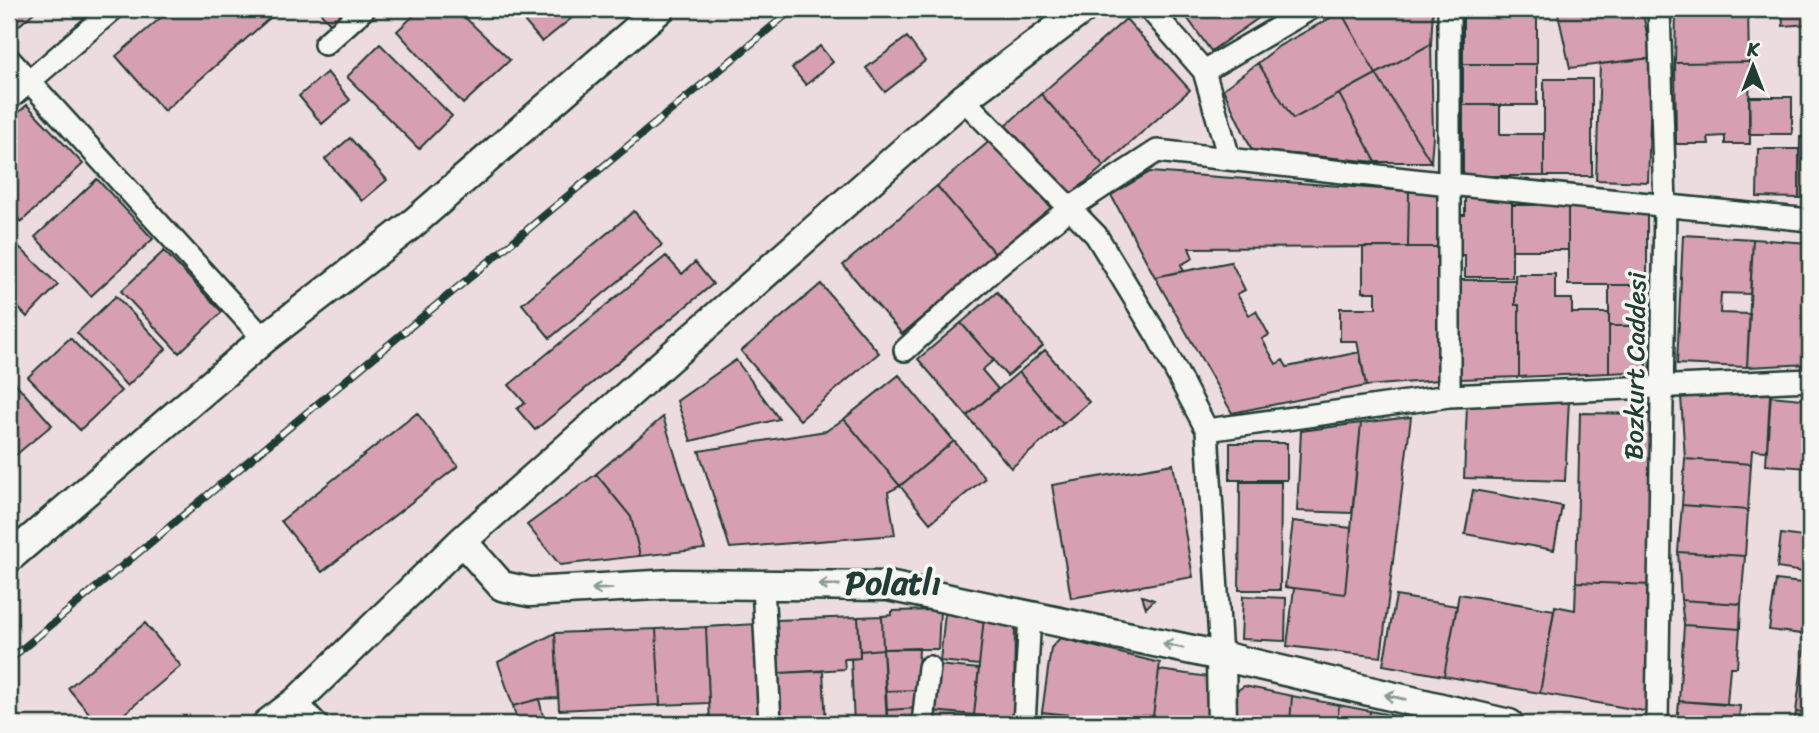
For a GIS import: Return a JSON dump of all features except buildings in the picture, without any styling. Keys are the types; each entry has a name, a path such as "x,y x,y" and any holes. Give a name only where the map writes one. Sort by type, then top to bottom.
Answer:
{"street":[{"path":"9,99 113,9"},
{"path":"325,44 364,9"},
{"path":"9,558 264,339 411,225 660,9"},
{"path":"267,724 296,702 462,541 963,99 1083,9"},
{"path":"1150,9 1204,71 1229,158"},
{"path":"1204,71 1310,9"},
{"path":"1448,396 1449,9"},
{"name":"Bozkurt Caddesi","path":"1657,724 1665,205 1659,9"},
{"path":"9,59 264,339"},
{"path":"963,99 1096,235 1158,337 1207,430 1221,656 1222,724"},
{"path":"905,350 993,270 1070,208 1157,151 1448,184 1810,220"},
{"path":"1207,430 1448,396 1810,380"},
{"path":"462,541 502,586 530,592 673,584 888,586 1221,656 1509,724"},
{"path":"763,585 770,724"},
{"path":"1024,724 1030,615"},
{"path":"923,724 929,667"},
{"path":"296,702 317,724"}],"railway":[{"path":"9,660 793,9"}],"district":[{"name":"Polatlı","path":"893,582"}]}
